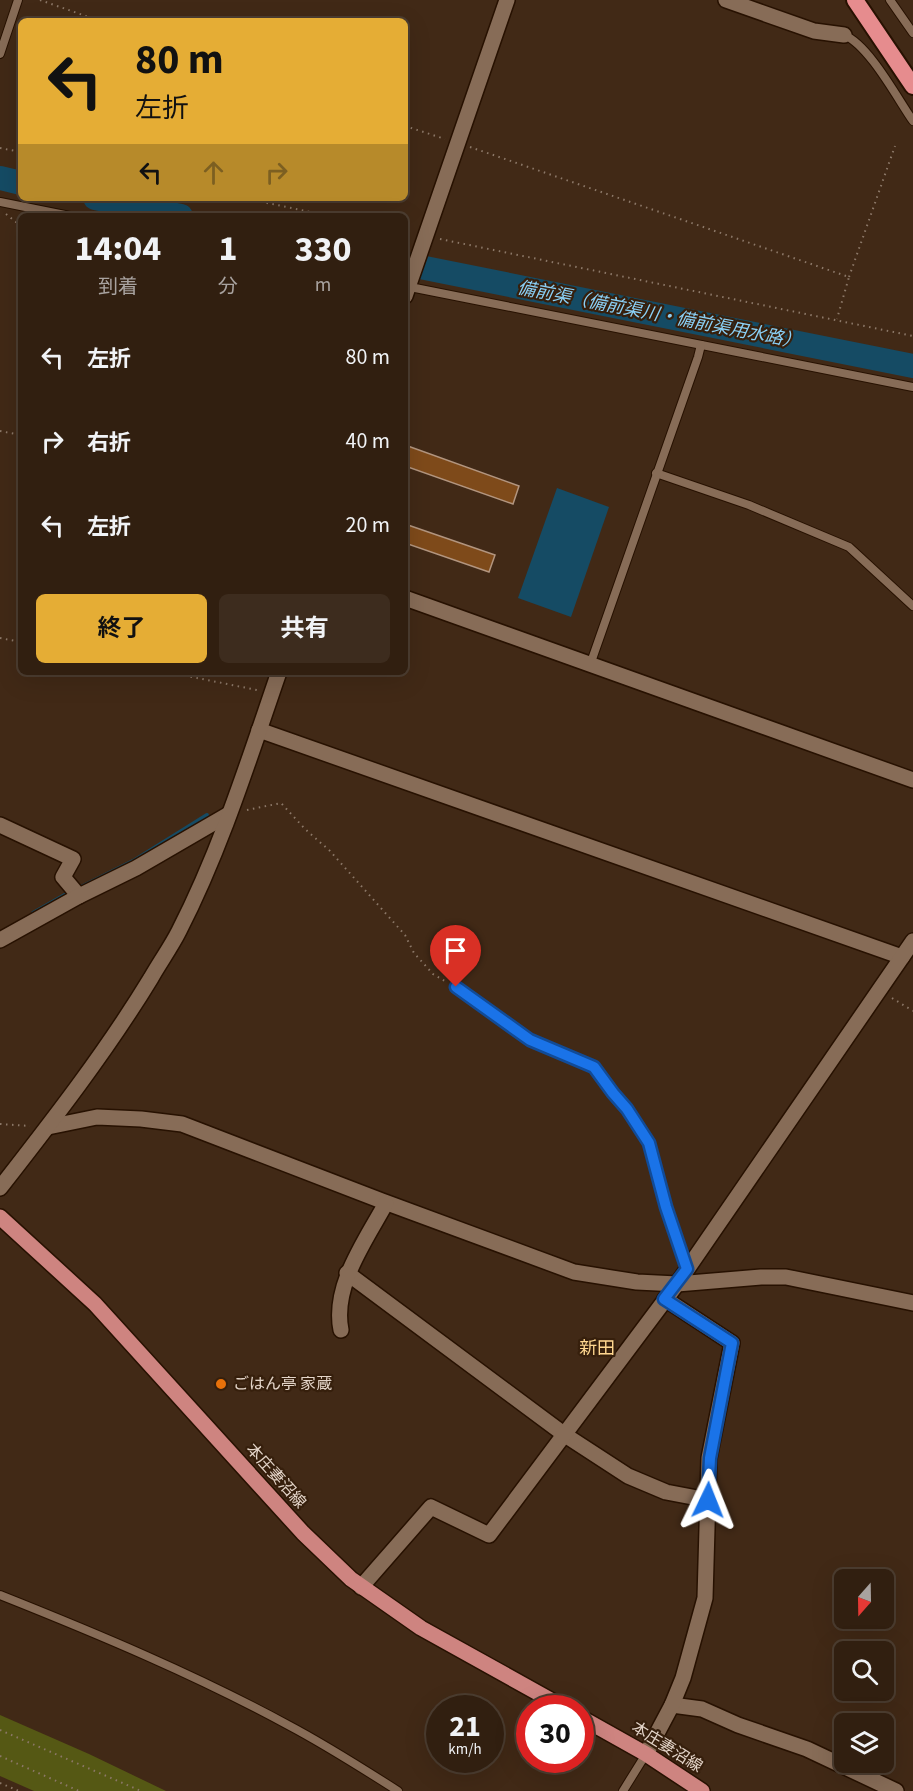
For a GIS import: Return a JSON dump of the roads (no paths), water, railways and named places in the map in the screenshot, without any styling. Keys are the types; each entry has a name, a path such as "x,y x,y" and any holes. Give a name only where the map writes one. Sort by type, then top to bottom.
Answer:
{"highway":[{"path":"855,0 913,86"}],"main road":[{"name":"本庄妻沼線","path":"0,1217 95,1304 303,1533 351,1579 421,1628 542,1695"},
{"name":"本庄妻沼線","path":"594,1725 646,1754 702,1791"}],"street":[{"path":"408,285 507,0"},
{"path":"726,0 813,31 844,35"},
{"path":"408,599 913,780"},
{"path":"0,1188 103,1052 179,932 229,814 278,675"},
{"path":"259,730 902,957"},
{"path":"0,940 79,896 136,868 229,814"},
{"path":"0,825 73,859 63,877 79,896"},
{"path":"361,1587 431,1507 489,1535 677,1284 913,941"},
{"path":"48,1127 97,1117 182,1124 386,1203 574,1272 637,1282 677,1284 761,1276 786,1277 913,1303"},
{"path":"341,1330 338,1317 347,1273 386,1203"},
{"path":"347,1273 565,1435 628,1476 666,1492 708,1500"},
{"path":"646,1754 672,1705 683,1678 705,1598 710,1458 732,1343 664,1299"},
{"path":"672,1705 702,1709 738,1725 807,1749 888,1789"}],"lane":[{"path":"0,54 18,0"},
{"path":"890,0 913,33"},
{"path":"844,35 869,57 913,120"},
{"path":"0,202 55,213"},
{"path":"408,288 913,387"},
{"path":"590,665 701,345"},
{"path":"656,473 775,515 849,547 913,606"},
{"path":"456,987 530,1040 594,1067 627,1109 649,1143 666,1207 687,1269"},
{"path":"0,1595 134,1650 212,1686 289,1725 398,1791"},
{"path":"623,1791 646,1754"}],"water":[{"path":"557,488 609,507 571,617 518,598"}],"waterway":[{"name":"備前渠（備前渠川・備前渠用水路）","path":"0,178 18,182"},
{"name":"備前渠（備前渠川・備前渠用水路）","path":"109,201 167,213"},
{"name":"備前渠（備前渠川・備前渠用水路）","path":"408,265 913,366"},
{"path":"77,889 135,860 207,815"},
{"path":"33,913 70,892"}],"place":[{"name":"ごはん亭 家蔵","path":"221,1384"}],"district":[{"name":"新田","path":"597,1348"}]}
